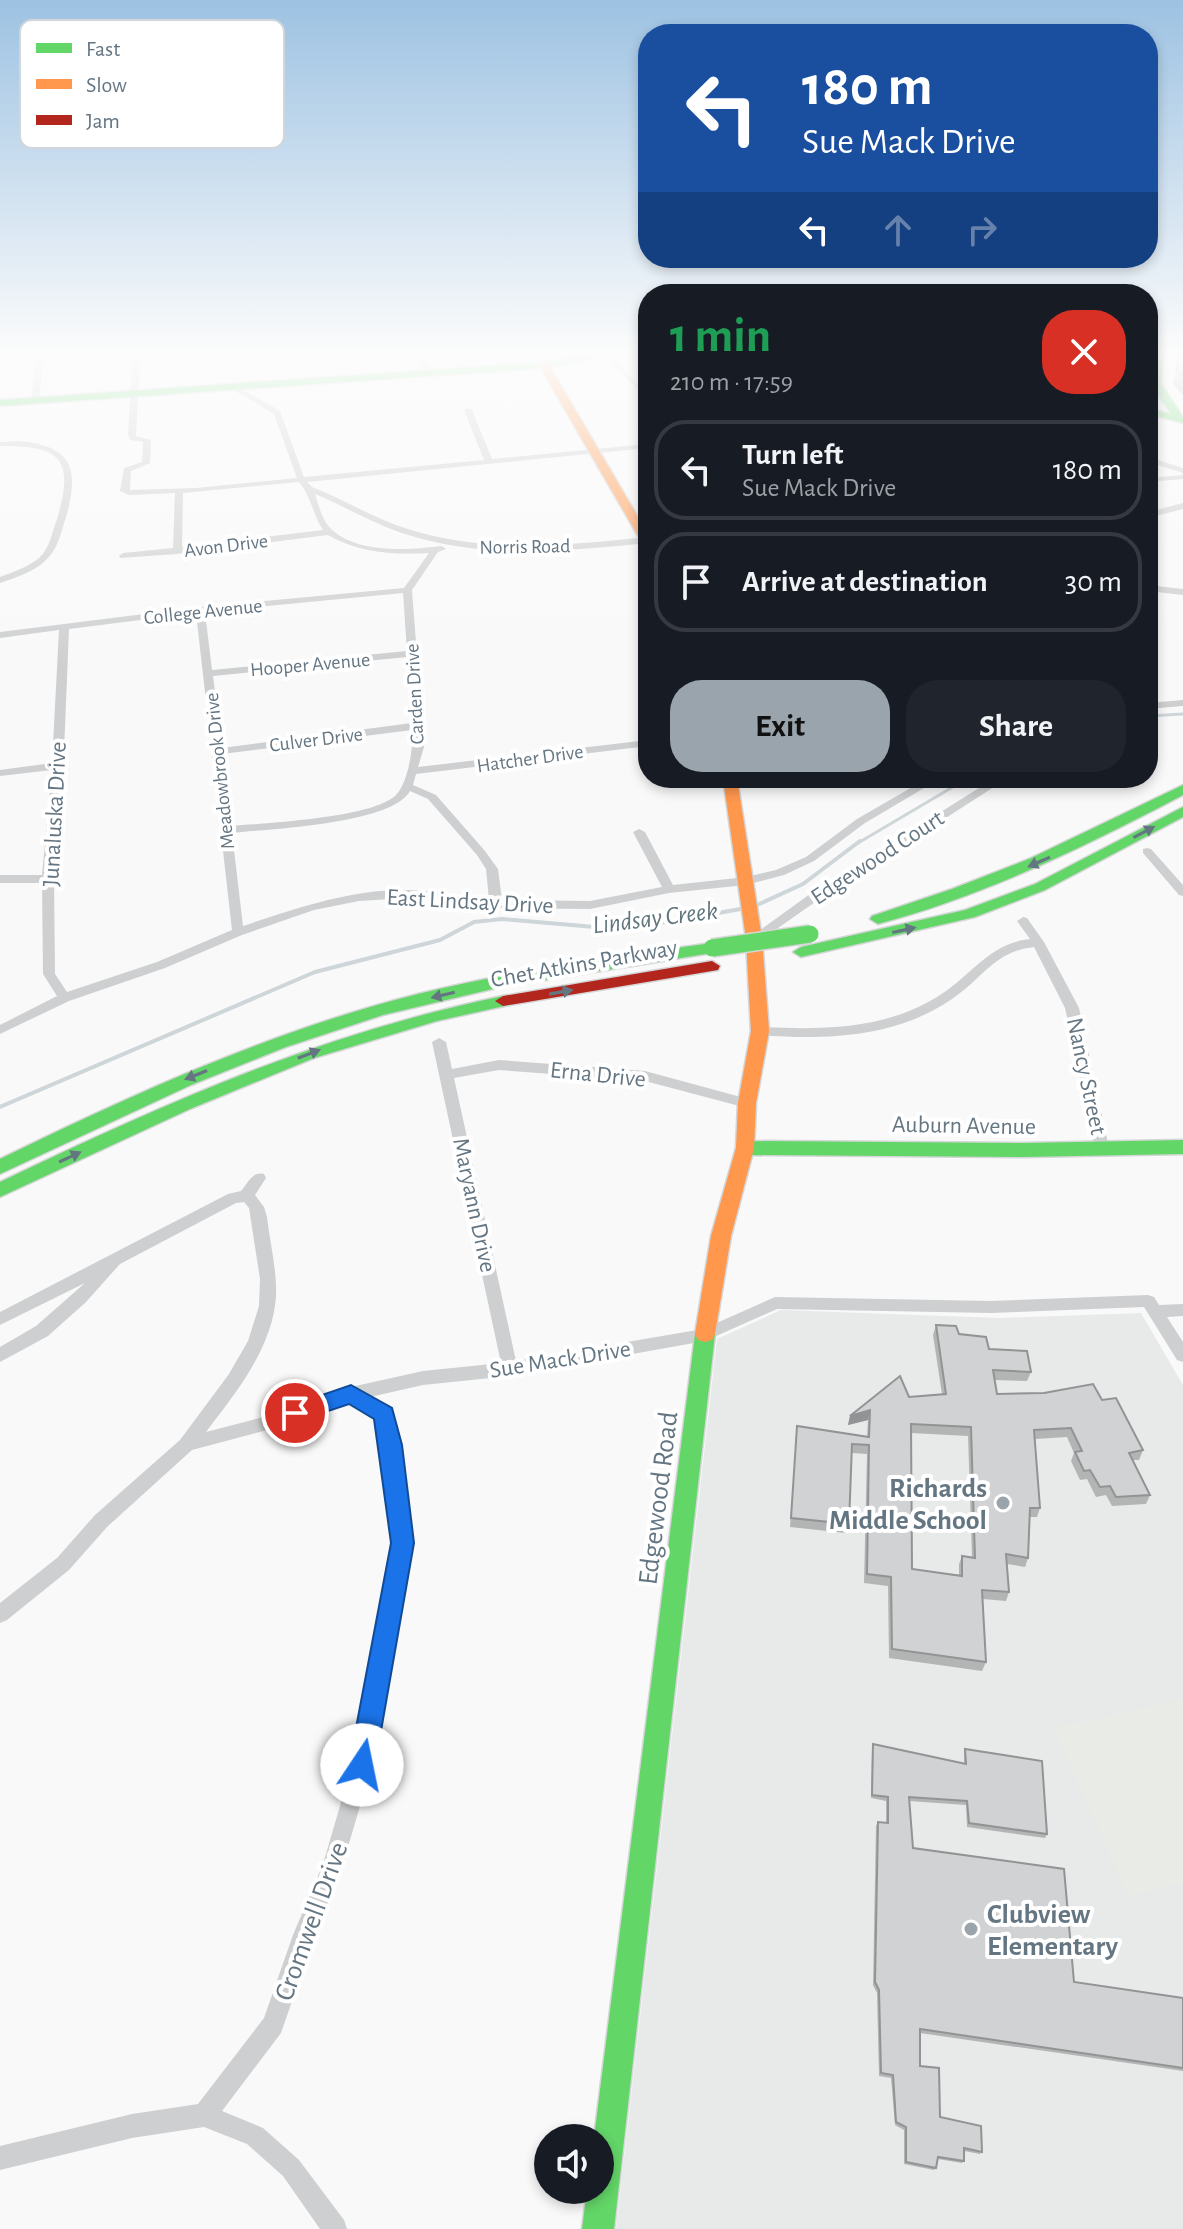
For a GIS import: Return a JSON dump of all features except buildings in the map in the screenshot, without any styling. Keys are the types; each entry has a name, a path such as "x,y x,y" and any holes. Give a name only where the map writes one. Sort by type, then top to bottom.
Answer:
{"main road":[{"path":"601,458 638,525"},
{"name":"Edgewood Road","path":"598,2229 705,1335 721,1236 745,1148 747,1103 760,1031 753,932 732,788"},
{"name":"Chet Atkins Parkway","path":"0,1190 134,1127 305,1055 362,1035 458,1009 856,925 992,884 1183,789"},
{"name":"Chet Atkins Parkway","path":"0,1167 165,1088 335,1023 397,1005 499,983 712,957 801,952 969,914 1040,887 1183,811"},
{"name":"Auburn Avenue","path":"745,1148 1183,1147"}],"street":[{"path":"0,580 34,564 49,552 72,483 68,463 63,458"},
{"path":"146,458 146,463 127,470 124,491 179,491 521,458"},
{"name":"Norris Road","path":"293,458 301,479 309,489 406,531 462,546 497,551 638,542"},
{"path":"1158,463 1183,474"},
{"path":"1158,478 1183,474"},
{"path":"309,489 329,532 359,544 391,550 435,550 462,546"},
{"path":"177,551 179,491"},
{"path":"1158,512 1183,506"},
{"name":"Avon Drive","path":"123,556 329,532"},
{"path":"407,590 435,550"},
{"path":"1158,589 1183,592"},
{"name":"College Avenue","path":"0,635 200,610 407,590"},
{"name":"Carden Drive","path":"407,590 419,747 407,786"},
{"name":"Meadowbrook Drive","path":"200,610 238,932"},
{"name":"Junaluska Drive","path":"64,627 54,827 48,879 49,974 64,998"},
{"name":"Hooper Avenue","path":"209,673 411,654"},
{"path":"1158,705 1183,703"},
{"name":"Culver Drive","path":"216,752 416,726"},
{"name":"Hatcher Drive","path":"413,771 638,744"},
{"path":"0,773 55,766"},
{"path":"225,830 322,819 379,808 401,797 407,786 432,797 481,853 492,869 496,904"},
{"name":"East Lindsay Drive","path":"0,1030 64,998 161,965 238,932 311,907 359,897 408,894 496,904 590,905 669,889 747,889 810,859 861,821 919,788"},
{"name":"Edgewood Court","path":"753,932 987,788"},
{"path":"639,832 669,889"},
{"path":"1147,851 1183,892"},
{"path":"0,879 48,879"},
{"name":"Nancy Street","path":"1023,921 1038,942 1072,1008 1102,1148"},
{"path":"760,1031 803,1034 835,1032 878,1027 919,1014 948,996 1009,947 1038,942"},
{"name":"Maryann Drive","path":"439,1042 510,1369"},
{"name":"Erna Drive","path":"447,1075 499,1065 645,1076 747,1103"},
{"path":"246,1196 259,1178"},
{"path":"0,1319 233,1198 246,1196 252,1199 258,1209 266,1263 267,1307 257,1336 234,1381 187,1444"},
{"path":"0,1355 42,1331 88,1291 115,1260"},
{"name":"Sue Mack Drive","path":"0,1614 63,1564 101,1521 187,1444 267,1423 351,1394 423,1378 510,1369 705,1335 775,1303 991,1307 1148,1301 1154,1311 1183,1310"},
{"path":"1154,1311 1183,1355"},
{"name":"Cromwell Drive","path":"204,2115 273,2025 333,1864 368,1736 402,1543 391,1445 384,1414 351,1394"},
{"path":"0,2158 132,2126 204,2115 255,2136 291,2168 335,2229"}],"shaded area":[{"path":"781,1310 999,1318 1141,1313 1183,1385 1183,2229 616,2229 717,1339"},
{"path":"1183,1699 1183,1883 1128,1897 1054,1728"}],"waterway":[{"name":"Lindsay Creek","path":"1158,715 1183,714"},
{"name":"Lindsay Creek","path":"858,843 951,788"},
{"name":"Lindsay Creek","path":"755,906 803,884 860,841"},
{"name":"Lindsay Creek","path":"0,1107 315,972 440,940 474,922 502,919 606,928 668,922 746,908"}],"traffic: fast":[{"path":"878,919 957,893 1034,862 1183,789"},
{"path":"801,952 969,914 1040,887 1183,811"},
{"path":"712,948 810,934"},
{"path":"0,1167 185,1080 328,1026 418,1000 501,981 712,948"},
{"path":"0,1190 183,1104 308,1054 437,1015 503,1001"},
{"path":"745,1148 1024,1150 1183,1147"},
{"path":"598,2229 705,1334"}],"traffic: slow":[{"path":"598,458 638,526"},
{"path":"705,1334 721,1236 745,1148 747,1103 760,1031 754,939 731,788"}],"traffic: jam":[{"path":"503,1001 712,966"}],"place":[{"name":"Richards Middle School","path":"1003,1503"},
{"name":"Clubview Elementary","path":"971,1929"}],"route":[{"path":"295,1413 351,1394 384,1414 391,1445 402,1543 388,1636 362,1765"}]}
